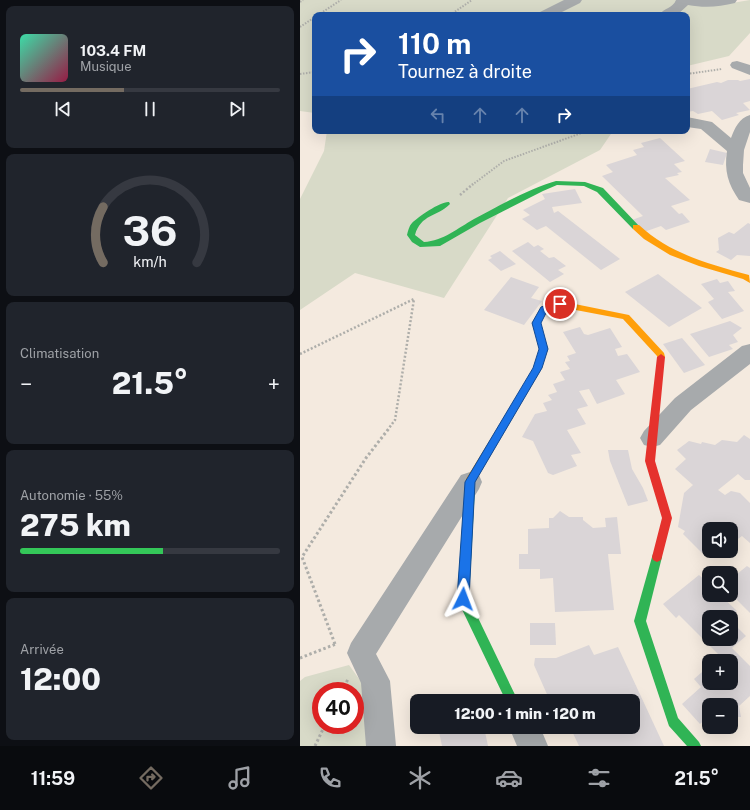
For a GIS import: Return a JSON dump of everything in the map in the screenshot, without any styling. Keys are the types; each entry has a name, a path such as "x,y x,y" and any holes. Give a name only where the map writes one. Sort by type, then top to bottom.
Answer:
{"street":[{"path":"551,12 575,0"},
{"path":"673,12 684,0 702,4 730,0"},
{"path":"750,120 746,123 736,150 734,171 745,196 750,198"},
{"path":"690,122 706,125 736,150"},
{"path":"446,204 422,218 414,225 411,234 415,240 424,245 437,244 477,221 540,189 556,183 570,182 585,184 600,190 646,238 687,260 746,277 750,280"},
{"path":"381,746 375,681 348,649 470,482 538,368 544,349 536,323 544,309 560,304 626,316 661,355 650,461 667,518 640,621 674,722 695,746"},
{"path":"652,438 683,404 750,352"},
{"path":"470,482 463,599 509,694"},
{"path":"527,734 533,746"}],"path":[{"path":"323,12 341,0"},
{"path":"454,12 472,0"},
{"path":"300,27 312,19"},
{"path":"690,74 743,68"},
{"path":"300,74 312,72"},
{"path":"446,204 504,161 579,134"},
{"path":"300,354 414,299 395,420 366,458 302,557 348,649 300,658"},
{"path":"315,746 321,734"}],"green space":[{"path":"300,0 683,0 726,4 750,0 750,33 729,56 690,65 690,12 312,12 312,113 300,111"},
{"path":"327,134 611,134 600,150 508,198 444,298 355,273 300,310 300,199 324,151"},
{"path":"349,665 361,682 312,682 312,734 364,734 364,686 370,694 379,746 300,746 300,681 305,677"}],"building":[{"path":"750,79 750,101 743,103 750,110 736,113 739,115 722,120 712,111 698,114 693,111 690,112 690,88 717,82 721,83 728,80 740,81"},
{"path":"660,138 685,161 674,164 682,172 677,173 679,175 665,178 690,200 671,206 679,214 682,213 690,222 666,230 661,226 644,232 632,220 643,216 602,176 613,172 606,165 637,155 633,150 644,147 641,143"},
{"path":"710,149 727,153 723,165 705,162"},
{"path":"575,189 582,203 552,207 554,213 558,211 620,259 601,270 546,226 537,230 522,219 530,215 523,210 545,199 542,194"},
{"path":"748,223 750,224 750,256 737,255 731,260 716,252 719,250 718,238 729,232 734,234"},
{"path":"528,242 534,247 538,245 544,249 540,251 549,258 554,257 566,266 558,270 564,274 550,282 512,251"},
{"path":"500,251 516,264 501,271 488,260 492,258 490,256"},
{"path":"658,274 702,308 669,327 625,292"},
{"path":"511,277 539,287 531,298 542,301 524,325 484,310"},
{"path":"717,279 720,283 728,281 735,291 728,292 744,311 722,319 708,302 714,299 701,284"},
{"path":"730,321 742,328 733,335 738,342 729,345 733,349 709,357 690,334"},
{"path":"580,327 584,334 588,335 610,328 622,347 615,349 618,356 627,354 640,372 616,380 625,394 597,404 589,389 579,391 588,406 577,409 586,424 567,430 581,453 571,455 577,466 553,475 548,473 533,441 522,437 535,414 547,411 543,403 552,400 548,395 557,392 553,384 565,380 560,372 570,369 565,362 570,361 567,356 576,353 563,332"},
{"path":"682,338 705,365 684,373 663,344"},
{"path":"744,435 750,439 750,480 745,480 738,474 718,490 725,495 731,491 740,493 750,503 750,543 742,536 738,539 738,522 702,522 702,553 683,534 685,531 678,527 684,493 693,485 675,469 686,459 677,450 689,441 715,445 722,440 737,442"},
{"path":"608,450 628,450 632,469 643,488 648,501 628,506 610,461"},
{"path":"560,511 569,517 583,517 583,520 593,528 606,527 605,518 617,517 621,554 608,554 614,610 555,612 553,578 540,579 540,569 519,569 519,554 528,554 528,529 549,528 549,518 553,518"},
{"path":"747,566 750,568 750,613 738,601 738,573"},
{"path":"699,575 702,578 702,602 727,602 736,610 702,610 702,638 679,615 676,618 663,604"},
{"path":"530,623 555,623 556,645 530,645"},
{"path":"738,628 746,636 738,643"},
{"path":"589,645 594,655 618,647 640,694 547,694 534,665 535,658 556,658"},
{"path":"710,646 734,646 732,648 738,654 718,654"},
{"path":"738,654 750,666 750,696 739,706 741,717 738,717 738,698 702,698 702,722 700,724 682,704 701,687 694,679 702,672 702,690 738,690"},
{"path":"640,694 664,746 579,746 573,734 640,734"},
{"path":"439,734 485,734 488,746 442,746"}],"traffic: fast":[{"path":"446,204 422,218 414,225 411,235 415,240 423,245 437,244 477,221 540,189 556,183 585,184 600,190 636,227"},
{"path":"470,487 463,599 509,694"},
{"path":"657,557 640,621 673,722 695,746"}],"traffic: slow":[{"path":"636,227 647,237 673,253 702,264 746,277 750,280"},
{"path":"470,487 470,482 538,368 544,349 536,323 544,309 560,304 626,317 661,355 661,357"}],"traffic: jam":[{"path":"657,557 667,518 650,461 661,357"}],"route":[{"path":"463,599 470,482 538,368 544,349 536,323 544,309 560,304"}]}
